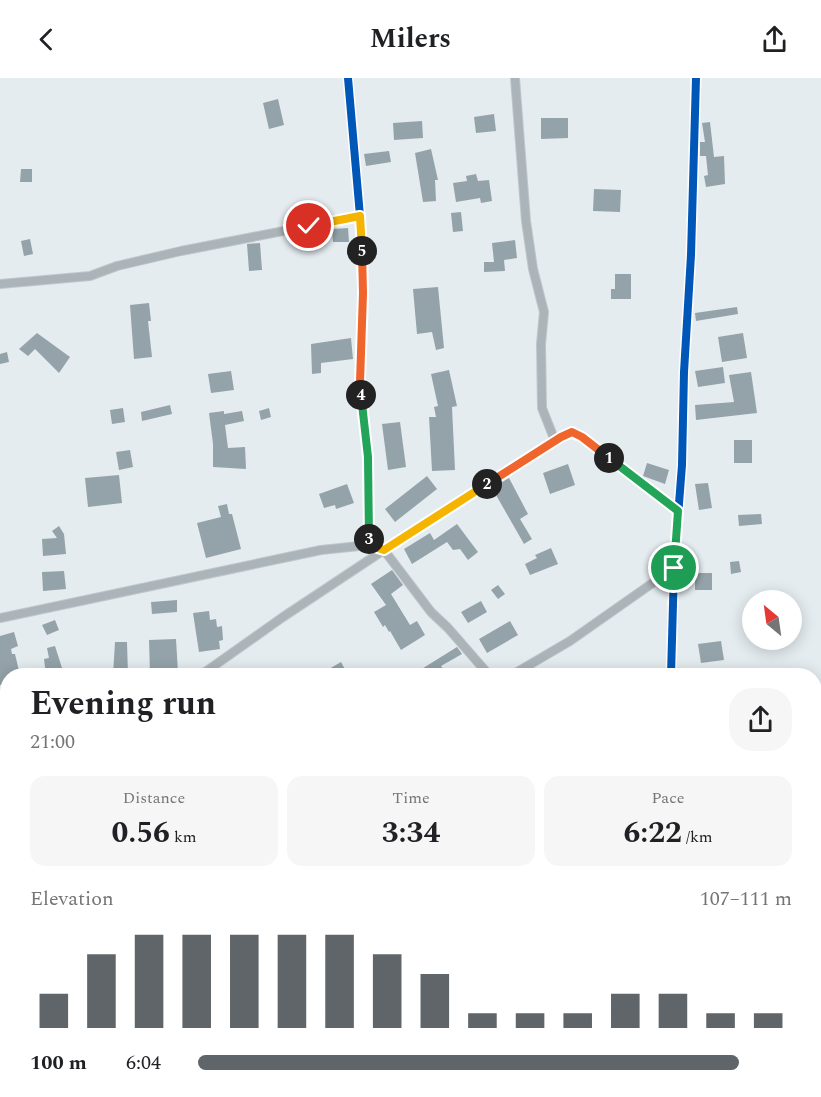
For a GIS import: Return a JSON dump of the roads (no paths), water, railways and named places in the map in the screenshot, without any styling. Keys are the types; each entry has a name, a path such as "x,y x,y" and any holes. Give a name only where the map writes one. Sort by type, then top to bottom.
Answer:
{"street":[{"path":"348,78 360,216 363,293 360,382 368,457 369,545"},
{"path":"515,78 526,221 533,269 544,312 541,344 542,408 555,441"},
{"path":"671,668 674,568 691,255 696,78"},
{"path":"0,284 90,276 117,266 181,251 360,216"},
{"path":"211,668 384,550 572,432 582,437 678,511"},
{"path":"0,618 321,550 369,545 384,550 431,612 483,668"},
{"path":"524,668 570,641 674,568"}]}
